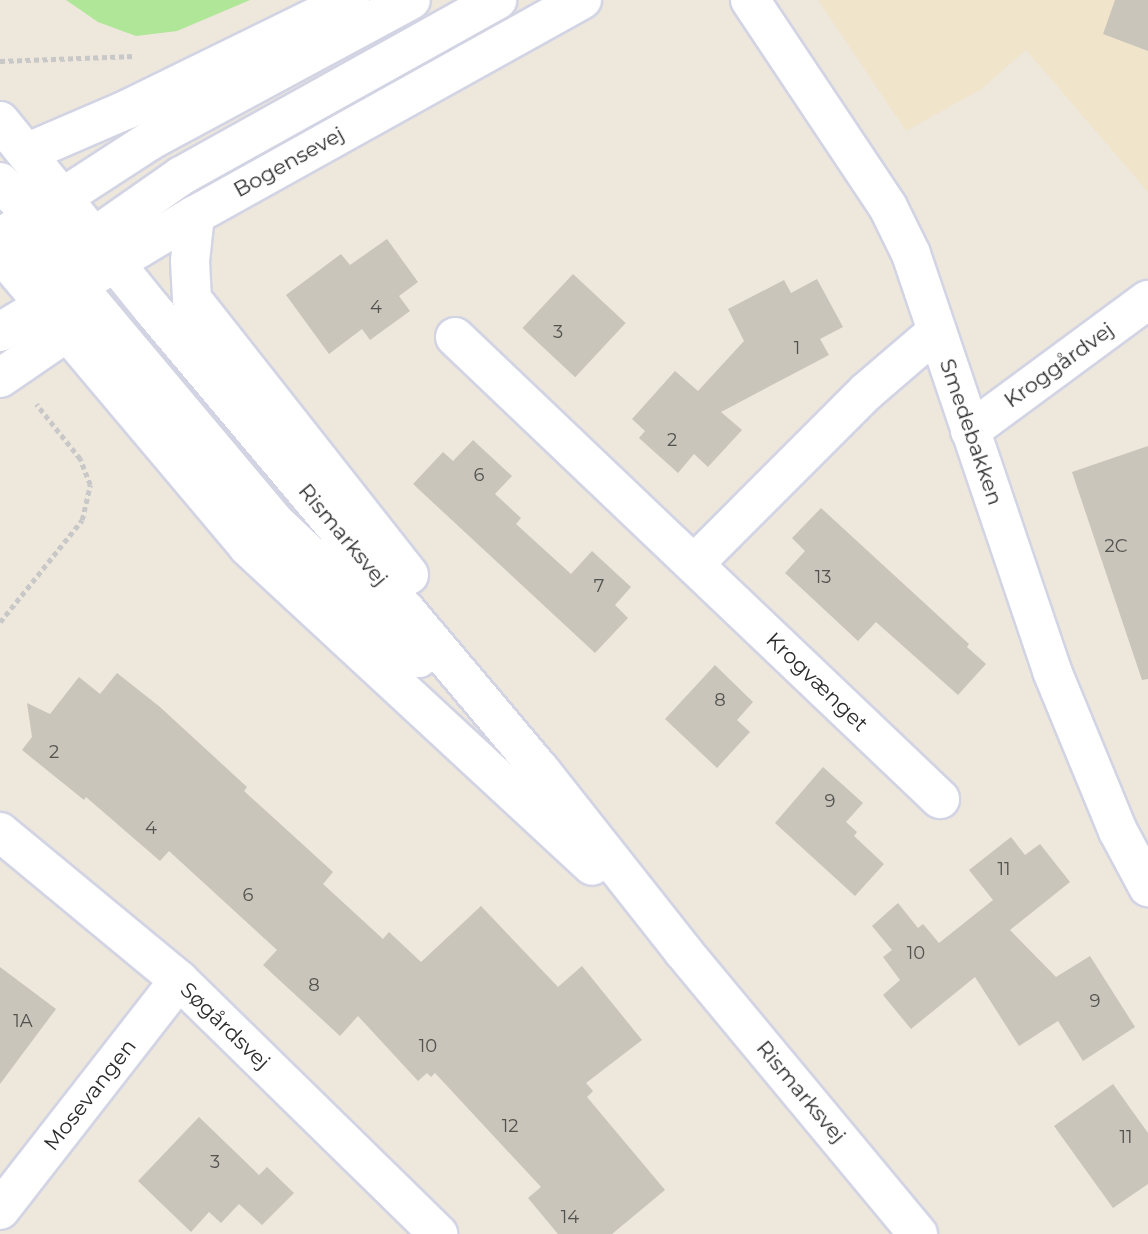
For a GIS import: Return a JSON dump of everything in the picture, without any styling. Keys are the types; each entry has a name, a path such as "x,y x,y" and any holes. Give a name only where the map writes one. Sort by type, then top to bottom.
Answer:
{"main road":[{"path":"26,153 126,110 351,0"},
{"path":"0,182 20,241 151,140 411,0"},
{"path":"6,374 78,279 181,176 497,0"},
{"name":"Bogensevej","path":"0,332 78,279 582,0"},
{"name":"Smedebakken","path":"750,0 888,207 911,254 1052,671 1118,831 1148,887"},
{"name":"Rismarksvej","path":"0,121 26,153 20,241"},
{"path":"195,215 190,261 192,299 449,625 541,771"},
{"name":"Rismarksvej","path":"20,241 78,279 541,771 683,951 918,1234"},
{"name":"Rismarksvej","path":"20,241 78,279 248,547 683,951"},
{"name":"Kroggårdvej","path":"970,431 1148,300"},
{"path":"694,564 866,392 936,331"},
{"name":"Krogvænget","path":"454,337 940,799"},
{"name":"Søgårdsvej","path":"0,832 179,980 438,1234"},
{"name":"Mosevangen","path":"0,1210 179,980"}],"path":[{"path":"0,61 137,56"},
{"path":"0,622 82,520 90,485 80,459 6,374"}],"shaded area":[{"path":"818,0 1148,0 1148,192 1026,50 980,90 906,131"}],"green space":[{"path":"66,0 250,0 177,31 136,36 98,22"}],"building":[{"path":"1115,0 1148,0 1148,51 1103,34"},
{"path":"387,239 418,282 399,296 410,311 370,340 362,329 329,354 286,295 341,254 350,265"},
{"path":"573,274 626,323 575,377 523,328"},
{"path":"817,279 843,327 820,339 829,355 721,412 742,430 708,467 694,454 678,473 639,438 645,431 632,419 675,371 698,391 744,341 728,309 784,280 791,293"},
{"path":"473,440 512,476 495,494 521,518 516,524 571,574 592,551 631,587 615,605 628,618 595,653 413,484 443,452 453,461"},
{"path":"1148,446 1148,679 1142,680 1072,472"},
{"path":"821,508 969,644 967,647 986,664 958,695 876,622 858,641 785,573 805,551 792,538"},
{"path":"715,665 753,702 737,720 750,732 717,768 665,719"},
{"path":"117,673 160,707 247,787 244,791 333,872 323,884 383,939 389,932 421,962 481,906 558,987 582,966 642,1040 586,1083 593,1091 587,1097 665,1190 612,1234 558,1234 528,1198 541,1187 435,1073 431,1077 427,1073 418,1081 358,1016 340,1036 263,965 277,950 169,851 160,861 86,797 84,800 22,750 32,737 27,703 50,714 79,677 100,694"},
{"path":"823,767 863,803 846,822 857,832 854,836 884,864 855,896 775,823"},
{"path":"1011,837 1025,855 1040,844 1070,882 1010,930 1056,977 1090,956 1135,1027 1083,1061 1058,1021 1019,1046 975,977 911,1029 883,995 900,980 883,957 892,950 872,926 898,903 918,928 923,924 939,943 993,900 969,870"},
{"path":"0,967 56,1009 0,1084"},
{"path":"1113,1084 1148,1133 1148,1184 1113,1208 1054,1126"},
{"path":"199,1117 259,1175 267,1167 294,1193 262,1225 239,1204 221,1223 209,1212 191,1232 138,1181"}]}
